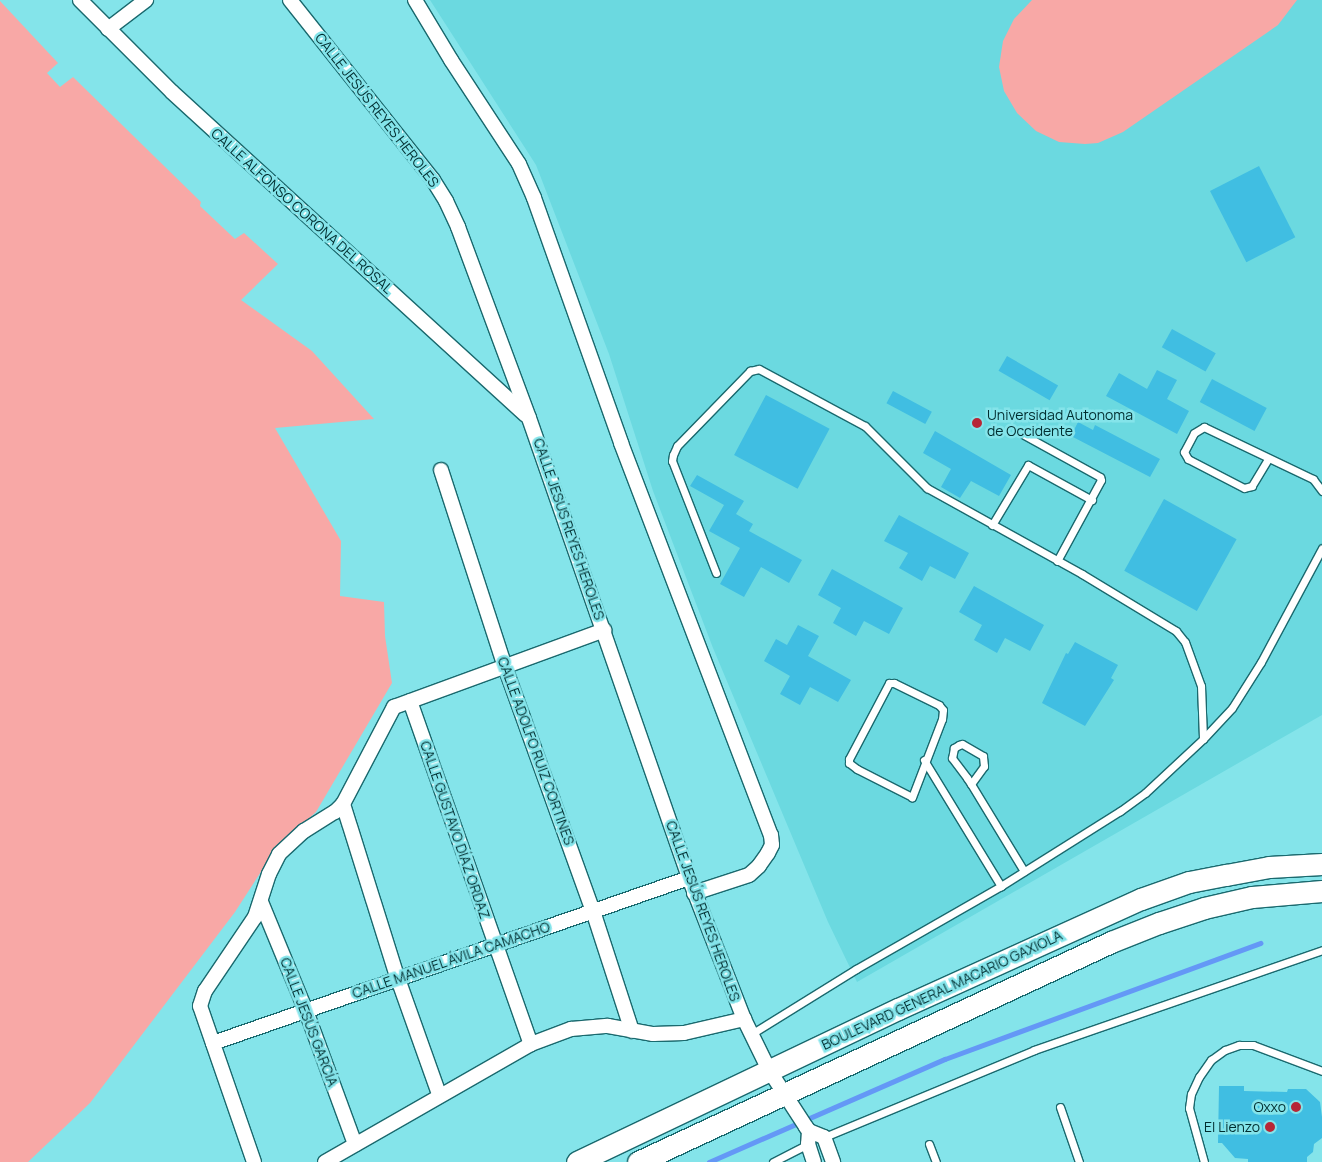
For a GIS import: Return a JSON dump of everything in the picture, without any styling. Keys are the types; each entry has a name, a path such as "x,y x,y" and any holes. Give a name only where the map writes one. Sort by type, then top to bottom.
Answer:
{"main road":[{"name":"BOULEVARD GENERAL MACARIO GAXIOLA","path":"577,1162 769,1070 1141,898 1189,882 1226,875 1269,867 1322,864"},
{"name":"BOULEVARD GENERAL MACARIO GAXIOLA","path":"638,1162 789,1100 1094,950 1159,922 1204,908 1252,897 1322,891"}],"street":[{"name":"CALLE ALFONSO CORONA DEL ROSAL","path":"80,0 172,92 529,418"},
{"path":"108,29 146,0"},
{"name":"CALLE JESÚS REYES HEROLES","path":"290,0 433,180 446,201 458,227 529,418 694,894 751,1034 769,1070 808,1134 814,1162"},
{"path":"415,0 451,60 519,164 534,198 622,444 771,835 772,845 768,853 759,866 749,875 694,894"},
{"name":"CALLE ADOLFO RUIZ CORTINES","path":"442,470 505,667 593,911 632,1031"},
{"path":"254,1162 200,1006 201,999 248,927 261,902 269,874 283,849 304,831 335,812 343,804 392,710 410,700 604,630"},
{"name":"CALLE GUSTAVO DÍAZ ORDAZ","path":"410,700 531,1044"},
{"path":"343,804 398,979 440,1094"},
{"name":"CALLE MANUEL ÁVILA CAMACHO","path":"213,1043 689,878"},
{"name":"CALLE JESÚS GARCÍA","path":"261,902 306,1011 355,1144"},
{"path":"325,1162 440,1094 531,1044 572,1029 589,1026 608,1026 653,1034 684,1033 744,1019"},
{"path":"808,1134 824,1137 833,1162"}],"lane":[{"path":"716,573 672,461 673,455 684,439 754,369 764,371 853,418 875,436 927,488 1176,631 1191,655 1201,686 1203,739"},
{"path":"1268,459 1252,486 1244,488 1188,459 1184,452 1194,433 1204,428 1314,479 1322,491"},
{"path":"1024,435 1100,477 1101,484 1057,561"},
{"path":"992,524 1028,465 1092,500"},
{"path":"751,1034 856,969 1001,886 1138,798 1167,775 1203,739 1236,700 1260,662 1322,548"},
{"path":"889,683 894,683 939,706 943,710 942,719 924,760 912,797 856,770 849,763 849,759 889,683"},
{"path":"971,784 984,766 983,756 962,744 954,748 952,758 971,784 1024,871"},
{"path":"924,760 1001,886"},
{"path":"824,1137 1034,1050 1322,950"},
{"path":"1204,1162 1189,1108 1191,1094 1199,1077 1211,1060 1225,1050 1239,1045 1253,1045 1322,1070"},
{"path":"1060,1107 1078,1162"},
{"path":"773,1162 808,1134"},
{"path":"929,1144 936,1162"}],"shaded area":[{"name":"Universidad Autonoma de Occidente","path":"430,0 1322,0 1322,715 857,982 828,922 713,648 653,491 609,354 536,165"},
{"path":"1032,0 1297,0 1278,25 1123,132 1098,143 1085,144 1059,142 1036,131 1017,113 1004,91 999,67 1003,41 1014,19"},
{"path":"0,1 58,63 47,73 60,87 73,77 201,202 200,206 235,239 244,233 278,264 241,300 312,351 374,419 275,428 341,541 340,596 384,602 385,636 392,683 316,812 277,847 235,912 90,1103 28,1162 0,1162"}],"building":[{"path":"1259,166 1295,237 1246,262 1210,191"},
{"path":"1172,329 1216,353 1206,372 1162,347"},
{"path":"1007,356 1058,385 1050,400 998,371"},
{"path":"1157,370 1177,380 1167,399 1189,411 1177,434 1106,396 1119,373 1147,389"},
{"path":"1212,379 1267,408 1255,431 1200,402"},
{"path":"893,391 932,412 925,424 886,403"},
{"path":"766,395 830,429 798,489 734,455"},
{"path":"1078,422 1093,430 1095,425 1160,459 1150,477 1071,436"},
{"path":"935,431 1011,475 999,496 971,481 960,498 941,487 951,469 923,453"},
{"path":"697,475 744,501 736,514 753,524 749,531 802,560 789,583 761,567 744,597 720,584 740,548 709,531 724,505 690,486"},
{"path":"1164,499 1237,539 1197,611 1124,571"},
{"path":"899,515 969,553 955,579 930,566 922,581 899,568 908,553 884,541"},
{"path":"832,569 903,608 889,634 864,621 856,636 833,623 841,608 818,595"},
{"path":"974,586 1044,625 1030,651 1005,638 997,653 974,640 982,625 959,612"},
{"path":"798,625 819,636 808,656 851,680 838,702 810,687 800,705 780,694 790,676 764,661 776,639 787,645"},
{"path":"1075,642 1118,665 1111,678 1114,680 1085,726 1042,703 1066,653 1068,654"},
{"name":"El Lienzo","path":"1219,1086 1244,1086 1244,1091 1287,1092 1288,1089 1306,1089 1320,1102 1322,1117 1322,1138 1314,1144 1313,1152 1307,1157 1307,1162 1248,1162 1248,1159 1235,1158 1222,1143 1218,1143"}],"waterway":[{"path":"709,1162 945,1059 1260,943"}],"place":[{"name":"Universidad Autonoma de Occidente","path":"977,423"},
{"name":"Oxxo","path":"1296,1107"},
{"name":"El Lienzo","path":"1270,1127"}]}
